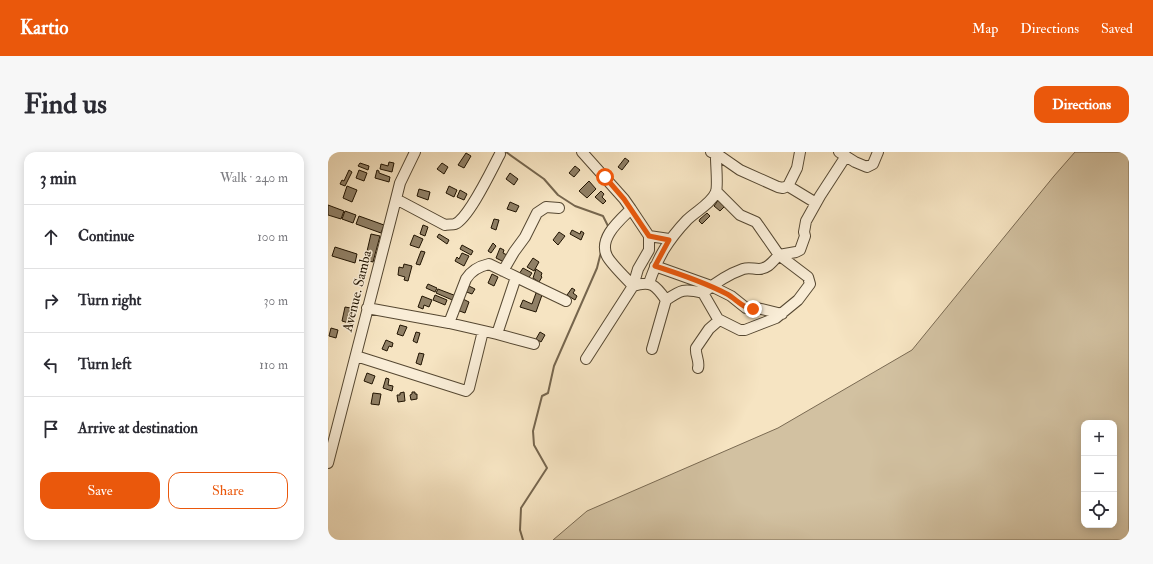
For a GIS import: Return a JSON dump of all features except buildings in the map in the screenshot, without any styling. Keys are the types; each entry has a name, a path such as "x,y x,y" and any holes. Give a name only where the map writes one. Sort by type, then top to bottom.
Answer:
{"street":[{"name":"Avenue. Samba","path":"328,464 400,183 414,152"},
{"path":"582,152 624,199 649,236 649,250 638,269 634,286 586,359"},
{"path":"715,153 740,170 783,188 788,186 796,168 800,152"},
{"path":"652,349 666,300 680,291 692,290 703,292 711,286 742,270 748,268 759,269 765,267 779,255 800,250 805,236 804,232 806,221 842,154 862,166 867,167 873,164 878,152"},
{"path":"649,283 655,266 669,240 693,214 706,205 716,191 715,153"},
{"path":"396,199 446,225 455,224 464,217 500,154"},
{"path":"788,186 816,203"},
{"path":"703,292 718,319 740,330 745,330 776,318 782,314 798,300 810,284 808,277 779,255 756,222 740,215 716,191"},
{"path":"503,271 537,213 546,208 559,208"},
{"path":"631,209 612,228 605,250 608,257 634,286"},
{"path":"649,236 669,240"},
{"path":"449,323 469,275 478,268 489,264 566,301"},
{"path":"655,266 711,286 731,296 746,308 756,308 782,314"},
{"path":"497,334 516,277"},
{"path":"634,286 642,283 649,283 658,289 666,300"},
{"path":"367,308 449,323 534,344"},
{"path":"698,368 699,364 696,348 708,329 717,322 718,319"},
{"path":"356,356 466,390 469,388 483,331"}],"shaded area":[{"path":"1075,152 1129,152 1129,540 553,540 587,511 778,428 912,350"}],"waterway":[{"path":"506,152 544,179 558,195 575,206 603,216 609,228"},
{"path":"523,540 520,530 521,508 547,468 534,445 533,431 542,396 548,393 554,366 597,268 601,252"}],"route":[{"path":"605,177 624,199 649,236 669,240 655,266 711,286 731,296 746,308 753,309"}]}
